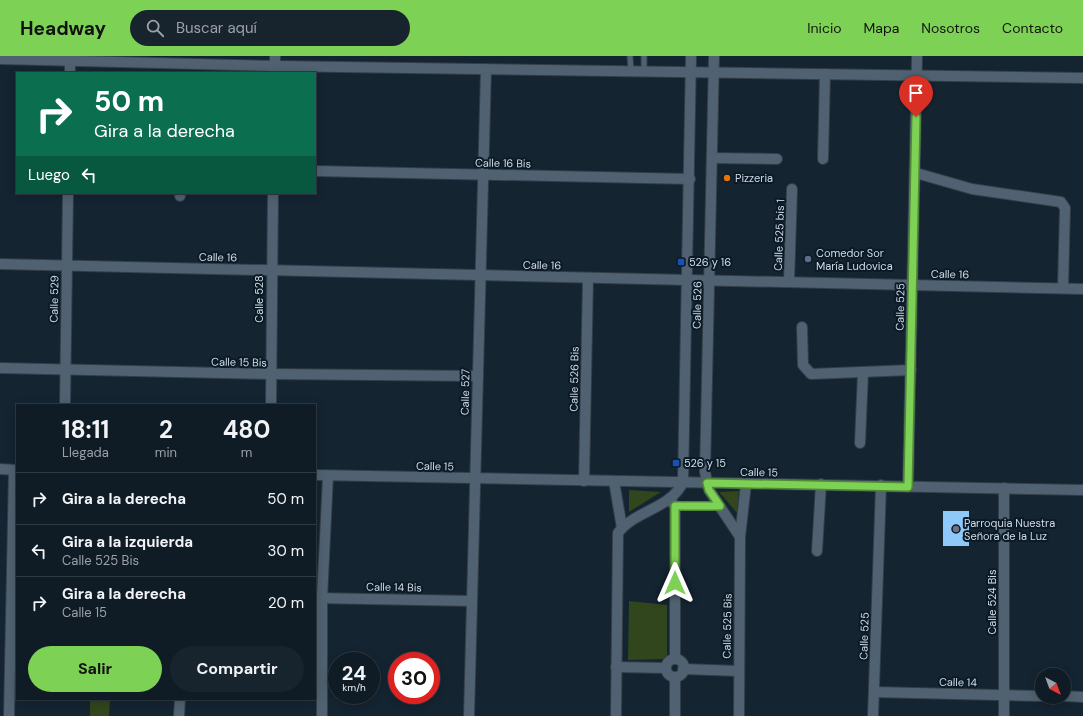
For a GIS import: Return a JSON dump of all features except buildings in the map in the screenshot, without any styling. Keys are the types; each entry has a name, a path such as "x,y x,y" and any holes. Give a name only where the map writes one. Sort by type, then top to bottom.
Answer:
{"street":[{"name":"Calle 526","path":"683,482 690,179 691,56"},
{"name":"Calle 526","path":"707,483 705,472 714,56"},
{"name":"Calle 525","path":"908,487 916,173 917,56"},
{"path":"0,59 206,60 275,65 1083,78"},
{"path":"70,59 70,72"},
{"name":"Calle 527","path":"469,716 486,69"},
{"path":"823,159 825,74"},
{"path":"712,158 777,159"},
{"name":"Calle 16 Bis","path":"316,171 690,179"},
{"path":"916,173 972,189 1061,202 1065,208 1063,288"},
{"name":"Calle 525 bis 1","path":"789,282 792,189"},
{"name":"Calle 529","path":"64,404 68,194"},
{"name":"Calle 528","path":"271,404 271,270 273,194"},
{"name":"Calle 16","path":"0,264 1083,289"},
{"name":"Calle 526 Bis","path":"584,481 588,278"},
{"path":"802,327 802,365 811,374 911,370"},
{"name":"Calle 15 Bis","path":"0,368 271,374 478,376"},
{"path":"860,443 863,372"},
{"path":"0,469 15,470 13,665 9,716"},
{"name":"Calle 15","path":"316,475 1083,490"},
{"path":"322,716 319,598 328,476"},
{"path":"614,481 622,528"},
{"path":"675,660 672,503 683,482"},
{"path":"707,483 709,490 740,537"},
{"name":"Calle 525 Bis","path":"739,716 740,537 746,484"},
{"path":"817,551 821,484"},
{"name":"Calle 525","path":"873,716 881,485"},
{"name":"Calle 524 Bis","path":"1004,488 1004,716"},
{"path":"616,716 618,534 622,528 633,519 672,503"},
{"name":"Calle 14 Bis","path":"319,598 472,601"},
{"path":"666,668 668,663 675,660 682,663 683,669 681,673 675,677"},
{"path":"616,667 666,668"},
{"path":"666,668 670,675 675,677"},
{"path":"683,669 739,671"},
{"path":"675,677 675,716"},
{"name":"Calle 14","path":"874,692 1035,696"},
{"path":"1071,696 1083,697"},
{"path":"179,716 180,700"}],"lane":[{"path":"630,56 631,71"},
{"path":"644,56 644,71"},
{"path":"672,503 720,506"}],"green space":[{"path":"629,490 661,492 629,512"},
{"path":"739,491 737,513 719,492"},
{"path":"629,601 667,605 667,659 628,660"},
{"path":"90,700 110,700 109,716 90,716"}],"place":[{"name":"Pizzeria","path":"727,178"},
{"name":"Comedor Sor María Ludovica","path":"808,259"},
{"name":"526 y 16","path":"681,262"},
{"name":"526 y 15","path":"676,463"},
{"name":"Parroquia Nuestra Señora de la Luz","path":"956,529"}],"route":[{"path":"675,583 675,506 720,506 709,490 707,483 881,485 908,487 916,173 916,117"}]}
